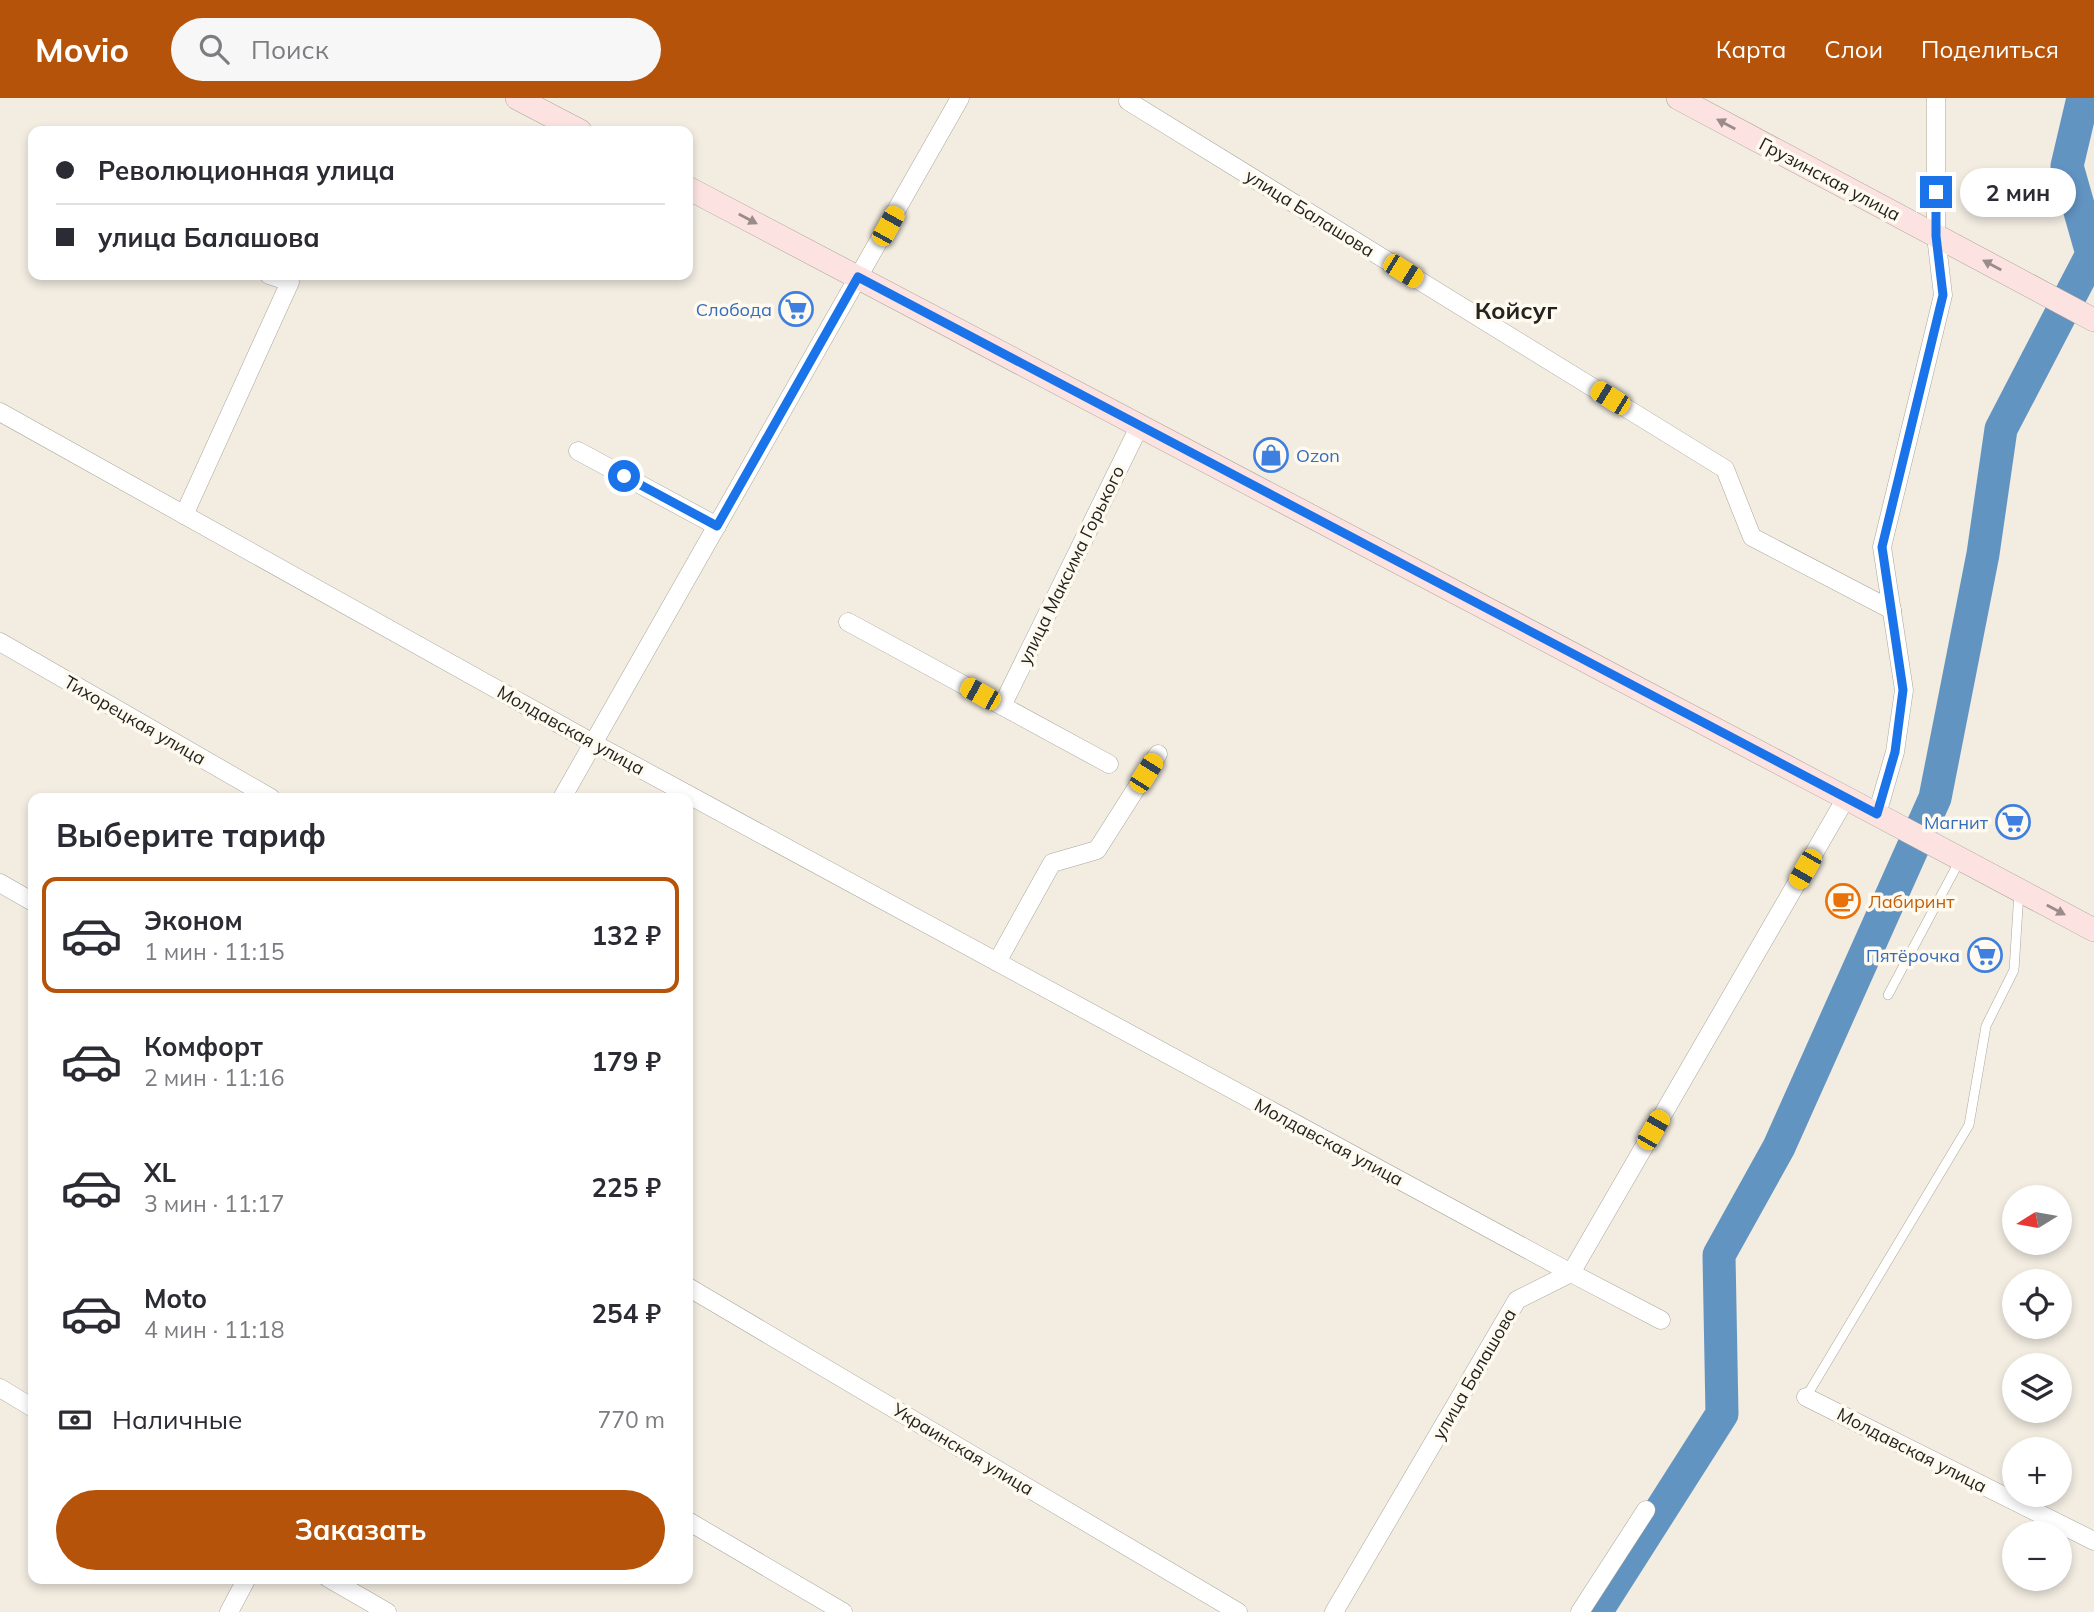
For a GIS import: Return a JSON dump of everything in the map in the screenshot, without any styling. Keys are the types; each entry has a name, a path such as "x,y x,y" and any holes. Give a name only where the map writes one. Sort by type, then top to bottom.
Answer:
{"main road":[{"path":"516,98 570,126"},
{"name":"Грузинская улица","path":"1678,98 2094,320"},
{"path":"693,190 2094,930"}],"street":[{"path":"565,793 960,98"},
{"path":"1885,818 1903,690 1882,547 1943,295 1936,236 1936,98"},
{"name":"улица Балашова","path":"1128,101 1725,470 1752,537 1892,610"},
{"path":"184,514 290,282 284,280"},
{"name":"Молдавская улица","path":"0,412 685,793"},
{"name":"улица Максима Горького","path":"1002,706 1140,425"},
{"path":"578,452 717,526"},
{"path":"848,622 1109,764"},
{"name":"Тихорецкая улица","path":"0,642 262,793"},
{"path":"997,962 1052,863 1097,850 1158,754"},
{"name":"Молдавская улица","path":"693,797 1661,1320"},
{"path":"1570,1273 1846,798"},
{"path":"0,883 28,899"},
{"name":"улица Балашова","path":"1334,1612 1517,1300 1570,1273"},
{"name":"Украинская улица","path":"693,1290 1238,1612"},
{"path":"0,1388 28,1405"},
{"name":"Молдавская улица","path":"1806,1397 2094,1541"},
{"path":"1580,1612 1646,1510"},
{"path":"693,1524 843,1612"},
{"path":"229,1612 244,1584"},
{"path":"338,1584 387,1612"}],"lane":[{"path":"1888,995 1955,856"},
{"path":"1806,1397 1969,1125 1986,1026 2014,971 2019,890"}],"waterway":[{"path":"1596,1612 1722,1414 1719,1255 1779,1147 1935,798 1983,554 2001,429 2092,254 2067,166 2083,98"}],"place":[{"name":"Слобода","path":"796,309"},
{"name":"Ozon","path":"1271,455"},
{"name":"Магнит","path":"2013,822"},
{"name":"Лабиринт","path":"1843,901"},
{"name":"Пятёрочка","path":"1985,955"}],"district":[{"name":"Койсуг","path":"1516,310"}],"route":[{"path":"624,476 717,526 858,277 1877,814 1895,752 1903,690 1882,547 1943,295 1936,236 1936,192"}]}
